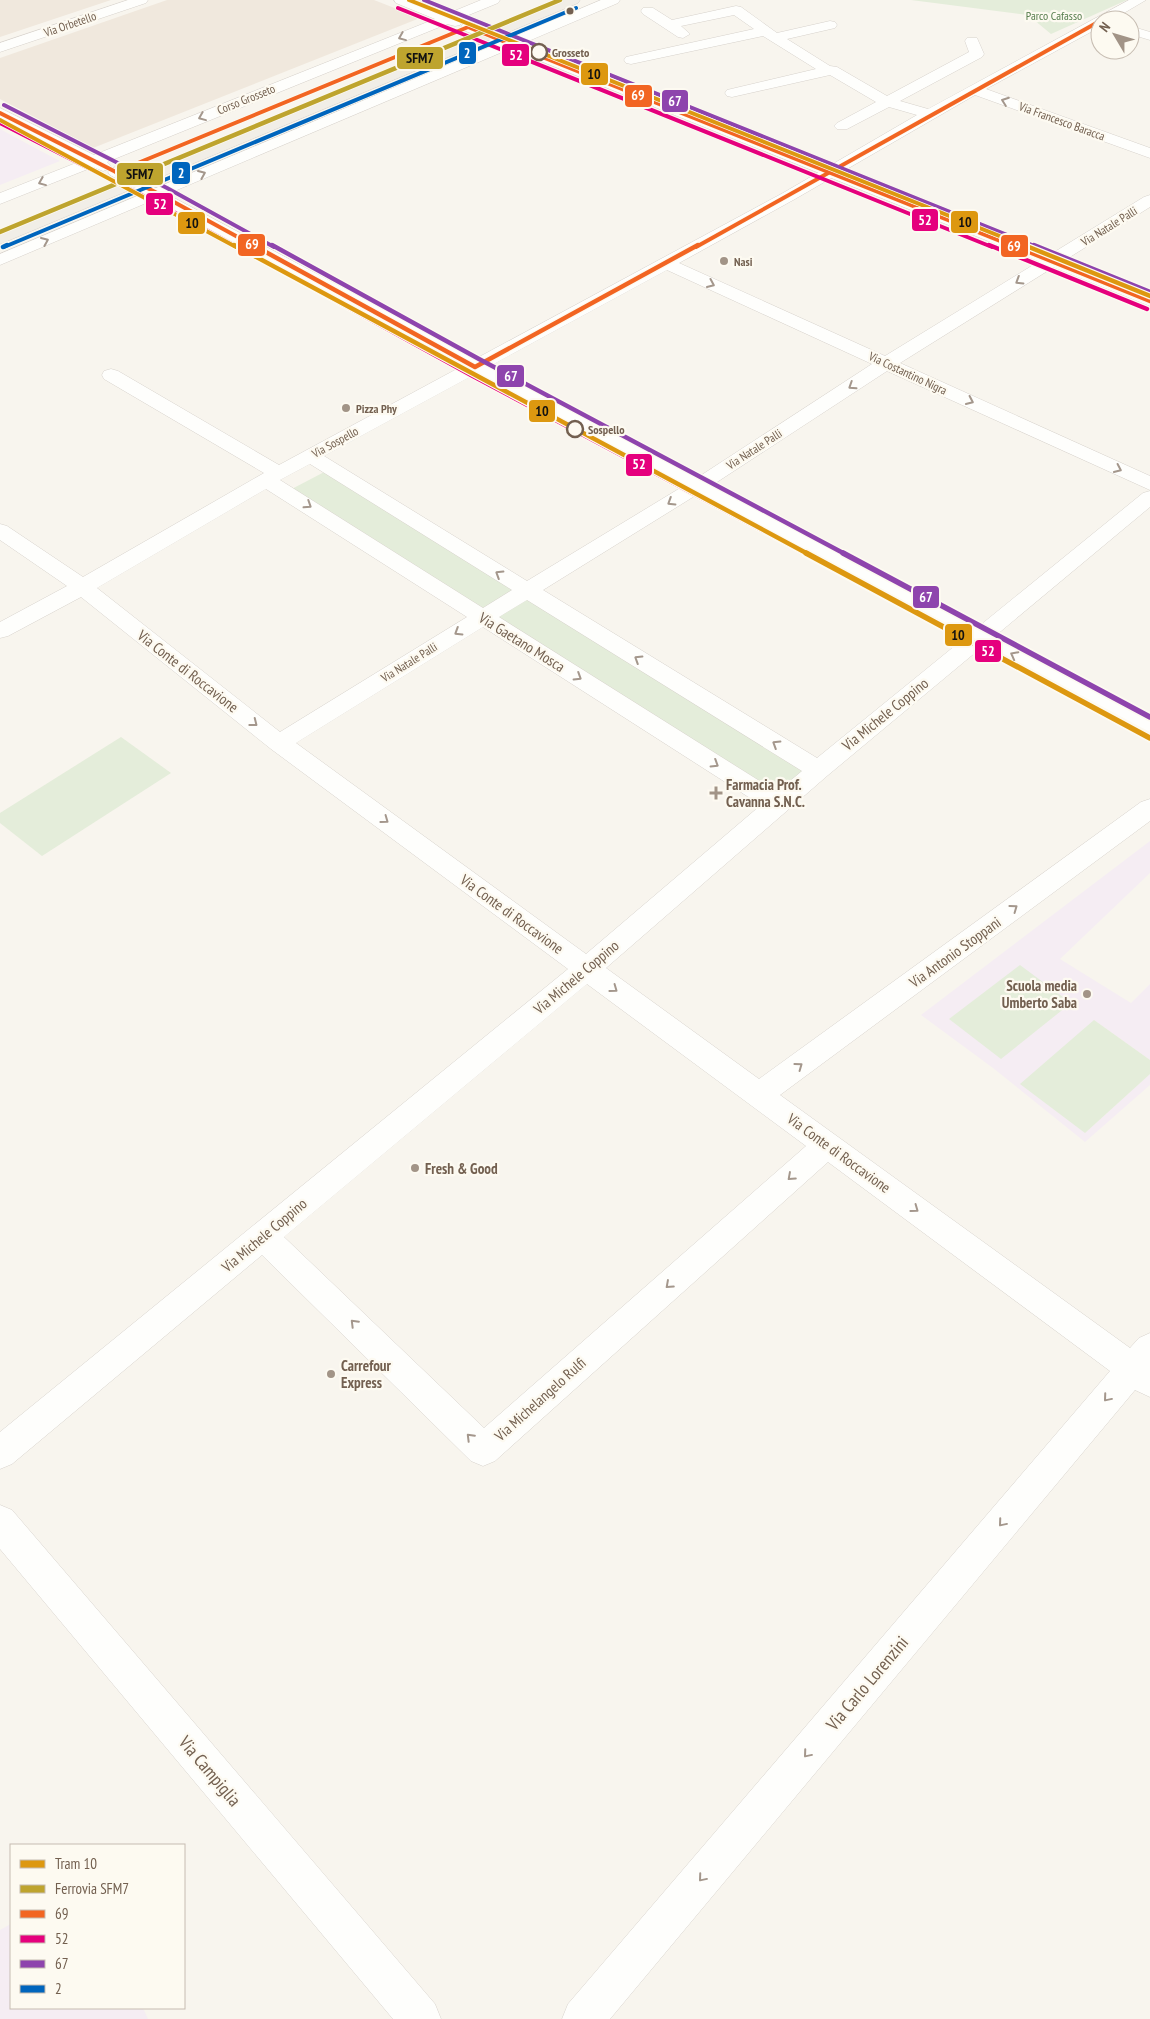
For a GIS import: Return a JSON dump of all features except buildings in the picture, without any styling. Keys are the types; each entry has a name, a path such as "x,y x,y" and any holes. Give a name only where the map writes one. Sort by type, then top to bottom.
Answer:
{"main road":[{"path":"0,239 573,0"},
{"name":"Corso Grosseto","path":"88,184 501,14"}],"street":[{"name":"Via Orbetello","path":"0,48 141,0"},
{"path":"401,0 1150,301"},
{"name":"Corso Grosseto","path":"0,198 493,0"},
{"path":"0,260 613,0"},
{"name":"Via Sospello","path":"1121,10 1140,0"},
{"path":"669,24 736,10 828,71"},
{"path":"648,11 698,44"},
{"path":"631,60 698,44 830,25"},
{"name":"Via Sospello","path":"0,631 82,587 272,477 790,196 828,172 930,114 1090,27"},
{"path":"842,126 977,54 972,41"},
{"path":"732,93 832,70 887,102 930,114"},
{"name":"Via Francesco Baracca","path":"974,90 1150,152"},
{"path":"0,113 157,193 475,367 1150,728"},
{"name":"Via Natale Palli","path":"279,743 697,486 887,363 1150,200"},
{"name":"Via Costantino Nigra","path":"666,264 1150,484"},
{"path":"110,375 272,477"},
{"path":"310,456 818,770"},
{"name":"Via Gaetano Mosca","path":"272,477 482,617 778,804"},
{"name":"Via Michele Coppino","path":"0,1453 587,969 818,770 1150,497"},
{"name":"Via Conte di Roccavione","path":"0,530 82,587 279,743 759,1095 1144,1366"},
{"name":"Via Antonio Stoppani","path":"759,1095 1150,808"},
{"name":"Via Michelangelo Rulfi","path":"263,1236 483,1450 828,1145"},
{"name":"Via Carlo Lorenzini","path":"584,2019 1144,1366"},
{"name":"Via Campiglia","path":"0,1522 420,2019"}],"shaded area":[{"path":"0,0 111,0 0,37"},
{"path":"167,0 374,0 420,18 93,148 0,99 0,58"},
{"path":"0,129 35,148 60,161 0,185"},
{"name":"Scuola media Umberto Saba","path":"1150,841 1150,873 1060,959 1131,1003 1150,984 1150,1060 1094,1020 1085,1133 1150,1074 1150,1085 1085,1142 993,1068 921,1015"},
{"path":"10,1925 10,2009 143,2009 148,2019 0,2019 0,1930"}],"green space":[{"name":"Parco Cafasso","path":"911,0 1127,0 1105,10 1090,10 1090,17 1051,34 1028,15"},
{"path":"330,469 818,770 778,804 286,492"},
{"path":"121,737 171,773 42,856 0,823 0,813"},
{"path":"1020,965 1071,1003 1001,1059 949,1019"},
{"path":"1094,1020 1150,1060 1150,1074 1085,1133 1020,1084"}],"tram line":[{"name":"10","path":"409,0 1150,296"},
{"name":"10","path":"0,120 1150,738"}],"rail line":[{"name":"SFM7","path":"0,232 560,0"}],"transit line":[{"name":"67","path":"424,0 1150,292"},
{"name":"52","path":"398,8 1147,309"},
{"name":"2","path":"3,247 576,8"},
{"name":"69","path":"116,172 473,25"},
{"name":"69","path":"468,27 1150,301"},
{"name":"69","path":"0,113 163,196 475,367 789,196 832,169 1090,27"},
{"name":"67","path":"4,105 167,188 479,359 1150,717"},
{"name":"52","path":"0,123 159,204 471,375 1146,735"}],"place":[{"name":"Grosseto","path":"539,52"},
{"name":"Nasi","path":"724,261"},
{"name":"Pizza Phy","path":"346,408"},
{"name":"Sospello","path":"575,429"},
{"name":"Farmacia Prof. Cavanna S.N.C.","path":"716,793"},
{"name":"Scuola media Umberto Saba","path":"1087,994"},
{"name":"Fresh & Good","path":"415,1168"},
{"name":"Carrefour Express","path":"331,1374"}]}
